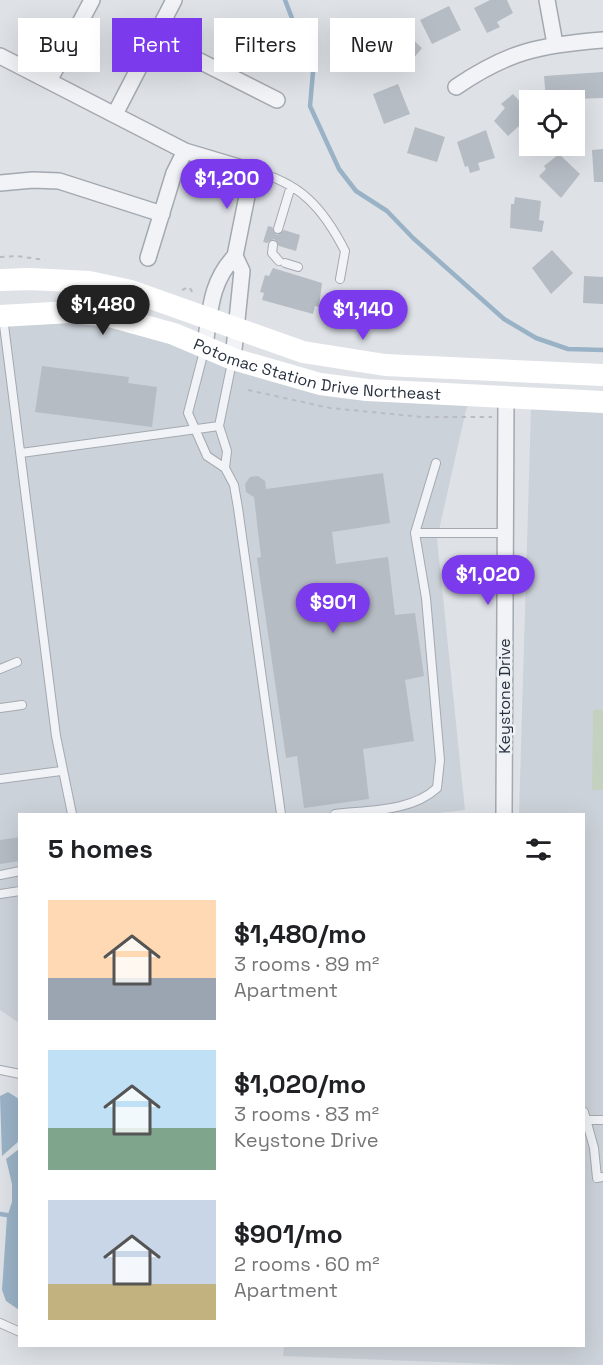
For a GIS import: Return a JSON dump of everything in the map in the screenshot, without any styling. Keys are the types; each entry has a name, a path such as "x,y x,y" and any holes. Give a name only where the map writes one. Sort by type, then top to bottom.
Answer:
{"street":[{"path":"49,81 92,0"},
{"path":"165,18 174,0"},
{"path":"547,0 555,44"},
{"path":"456,87 509,56 555,44 603,40"},
{"path":"0,56 185,151 252,171 235,256 219,277 205,346"},
{"path":"202,62 277,100"},
{"path":"115,114 137,72"},
{"path":"148,258 174,174 185,151"},
{"path":"0,183 39,180 59,182 162,214"},
{"path":"233,359 242,271 235,256"},
{"name":"Potomac Station Drive Northeast","path":"0,280 89,282 131,291 303,352 385,365 603,375"},
{"name":"Potomac Station Drive Northeast","path":"1,315 71,312 109,316 174,334 233,359 320,384 506,398 603,402"},
{"name":"Keystone Drive","path":"504,813 506,398"}],"lane":[{"path":"252,171 275,176 307,196 316,206 345,251 340,279"},
{"path":"278,228 291,186"},
{"path":"273,245 272,253 282,262 298,267"},
{"path":"1,315 62,771 72,813"},
{"path":"205,346 188,413 207,456 225,468 234,485 281,813"},
{"path":"225,468 227,452 219,426 233,359"},
{"path":"21,453 219,426"},
{"path":"343,813 402,806 425,800 437,788 440,760 426,598 415,533 436,463"},
{"path":"415,533 504,533"},
{"path":"0,669 17,662"},
{"path":"0,708 22,705"},
{"path":"0,779 62,771"},
{"path":"0,874 18,871"},
{"path":"0,894 18,891"},
{"path":"0,1070 18,1074"},
{"path":"603,1120 585,1116 594,1148 597,1178 603,1177"},
{"path":"0,1323 18,1331"}],"shaded area":[{"path":"0,322 99,322 262,369 473,395 466,410 437,539 465,810 438,813 18,813 18,1022 0,1010"},
{"path":"531,409 603,412 603,1365 516,1365 283,1356 284,1347 585,1347 585,813 519,813"}],"green space":[{"path":"593,710 603,710 603,790 592,790"}],"water":[{"path":"8,1092 18,1098 18,1142 2,1156 0,1096"},
{"path":"18,1150 18,1309 6,1301 2,1290 7,1217 12,1202 12,1184 6,1159"}],"building":[{"path":"490,0 507,0 513,13 497,22 500,27 487,33 474,8"},
{"path":"449,6 461,30 432,44 420,20"},
{"path":"415,42 422,48 415,57"},
{"path":"603,72 603,98 585,99 585,90 545,90 544,76"},
{"path":"398,84 410,114 384,124 373,94"},
{"path":"513,94 519,100 519,126 508,136 494,121 505,108 501,104"},
{"path":"415,127 445,137 437,162 407,153"},
{"path":"486,130 495,158 478,163 480,170 470,173 468,166 465,167 457,142"},
{"path":"603,149 603,182 594,182 592,150"},
{"path":"556,156 561,156 580,174 561,198 539,176 546,169 544,166"},
{"path":"515,197 541,201 539,220 544,221 542,232 510,228 511,204 514,204"},
{"path":"268,226 272,227 277,235 284,230 300,235 296,251 279,246 274,239 267,243 263,242"},
{"path":"552,250 573,273 551,294 532,268"},
{"path":"273,268 322,283 319,307 315,306 313,314 262,300 264,293 260,292 265,275 269,276"},
{"path":"584,276 603,277 603,304 583,303"},
{"path":"42,366 129,377 128,383 157,387 152,427 35,412"},
{"path":"383,473 390,523 332,532 336,564 388,557 395,615 415,613 424,676 405,680 414,741 363,749 369,799 304,808 297,756 286,758 257,558 261,557 254,497 246,492 245,484 250,477 258,476 265,481 266,489"},
{"path":"18,837 18,861 0,864 0,840"}],"waterway":[{"path":"285,0 295,26 307,46 313,72 310,106 339,169 356,191 387,211 413,238 504,319 536,338 568,349 603,350"},
{"path":"0,1214 7,1215"}]}
